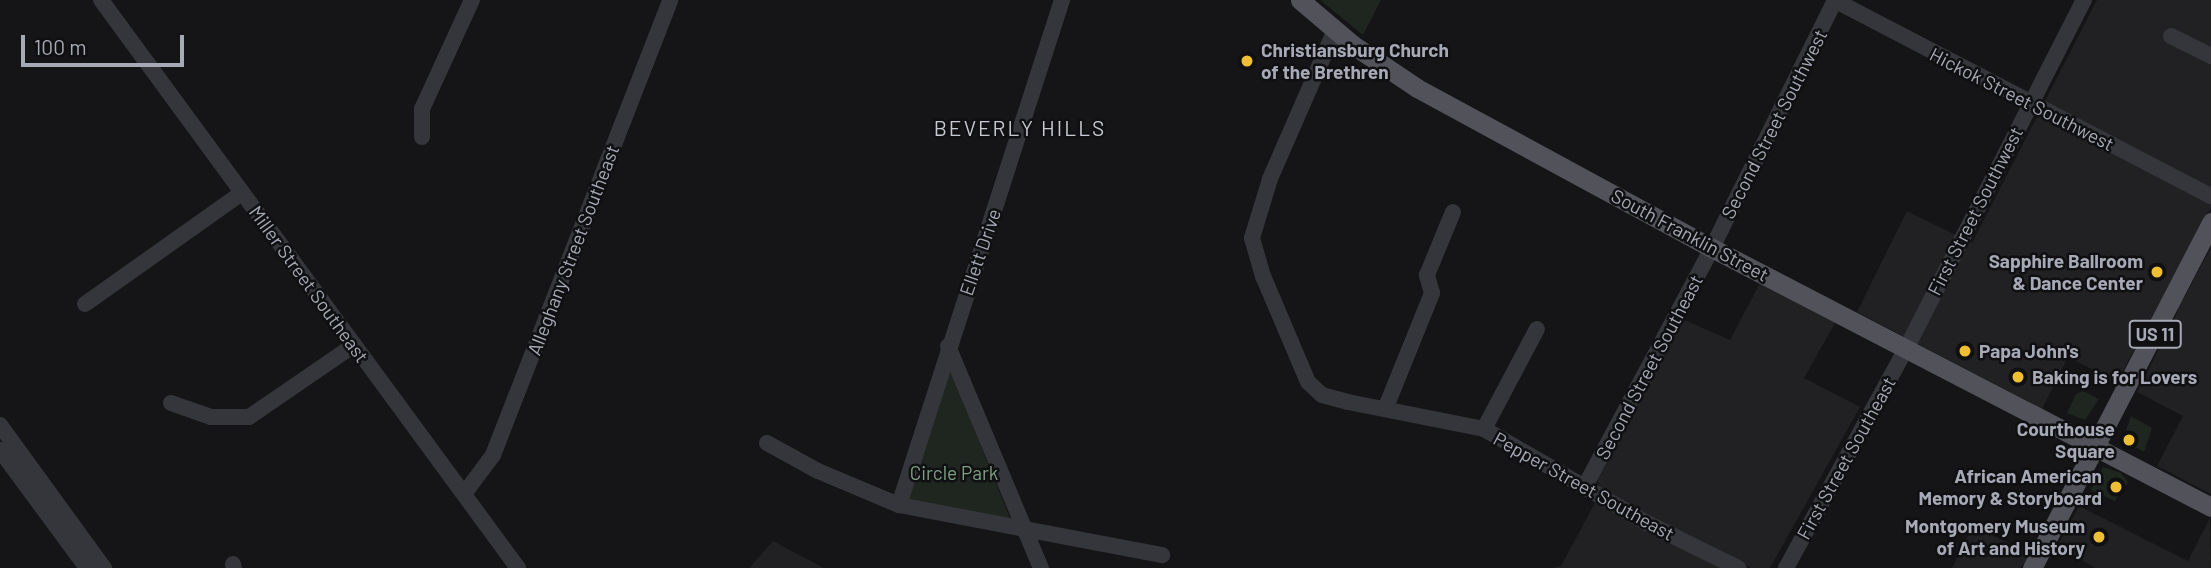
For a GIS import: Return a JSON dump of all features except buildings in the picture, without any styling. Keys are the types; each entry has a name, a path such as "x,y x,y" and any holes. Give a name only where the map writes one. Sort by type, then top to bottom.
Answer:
{"main road":[{"name":"South Franklin Street","path":"1300,0 1335,30 1418,88 1712,248 2096,444 2211,507"},
{"name":"US 11","path":"2032,568 2211,222"}],"street":[{"name":"Miller Street Southeast","path":"101,0 518,568"},
{"path":"422,137 422,109 472,0"},
{"name":"Alleghany Street Southeast","path":"464,494 494,455 670,0"},
{"name":"Ellett Drive","path":"899,505 948,346 1062,0"},
{"name":"First Street Southwest","path":"1906,347 2084,0"},
{"name":"Hickok Street Southwest","path":"1835,1 2211,196"},
{"name":"Second Street Southwest","path":"1712,248 1835,1"},
{"name":"Pepper Street Southeast","path":"1335,30 1260,204 1254,251 1308,382 1322,395 1484,429 1647,523 1738,568"},
{"path":"2171,36 2211,56"},
{"path":"85,304 242,193"},
{"path":"1386,407 1432,293 1427,275 1453,212"},
{"name":"Second Street Southeast","path":"1585,486 1712,248"},
{"path":"1484,429 1537,329"},
{"path":"171,402 211,417 249,416 354,345"},
{"path":"948,346 1041,568"},
{"name":"First Street Southeast","path":"1786,568 1906,347"},
{"path":"0,425 104,568"},
{"path":"767,443 818,471 899,505 1024,531 1162,555"},
{"path":"0,450 88,568"}],"shaded area":[{"path":"2097,0 2211,0 2211,207 2117,382 2068,357 2042,409 1857,312 1907,211 1972,243"},
{"path":"2211,247 2211,494 2157,466 2183,416 2137,392 2177,313 2179,300 2184,298"},
{"path":"1760,283 1835,323 1804,378 1860,407 1770,568 1751,568 1641,512 1599,487 1596,476 1680,318 1730,340"},
{"path":"1597,499 1729,568 1552,568 1561,566"},
{"path":"2079,506 2188,561 2210,518 2211,568 2095,568 2058,545"},
{"path":"1973,526 2027,552 2029,557 2020,568 1952,568"},
{"path":"773,541 824,568 749,568"}],"green space":[{"path":"1320,0 1381,0 1363,35"},
{"name":"Circle Park","path":"948,372 952,374 1010,518 913,504 908,498"},
{"path":"2083,391 2099,399 2085,420 2067,413 2076,394"},
{"path":"2131,416 2152,428 2144,452 2123,440"},
{"path":"2103,467 2121,473 2128,482 2115,501 2091,490"}],"place":[{"name":"Christiansburg Church of the Brethren","path":"1247,61"},
{"name":"Sapphire Ballroom & Dance Center","path":"2157,272"},
{"name":"Papa John's","path":"1965,351"},
{"name":"Baking is for Lovers","path":"2018,377"},
{"name":"Courthouse Square","path":"2129,440"},
{"name":"African American Memory & Storyboard","path":"2116,487"},
{"name":"Montgomery Museum of Art and History","path":"2099,537"}],"district":[{"name":"BEVERLY HILLS","path":"1020,128"}]}
